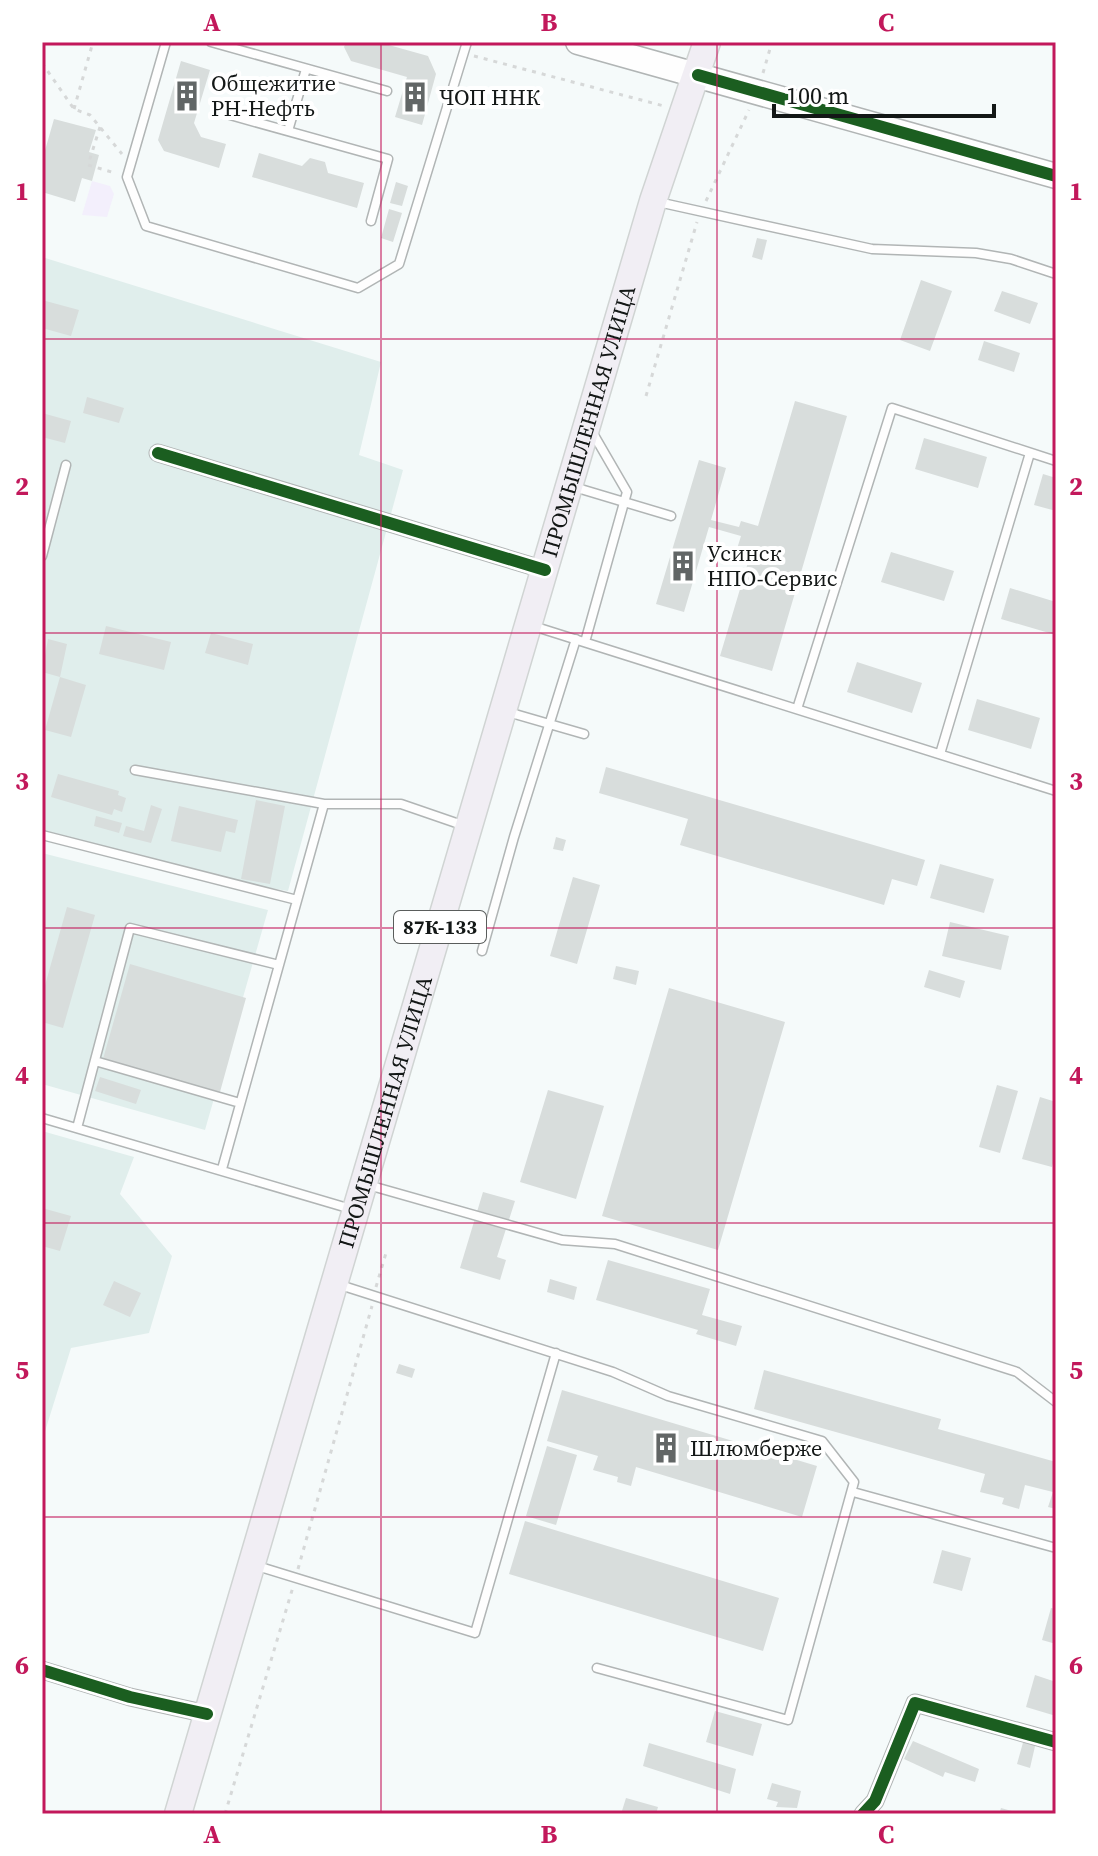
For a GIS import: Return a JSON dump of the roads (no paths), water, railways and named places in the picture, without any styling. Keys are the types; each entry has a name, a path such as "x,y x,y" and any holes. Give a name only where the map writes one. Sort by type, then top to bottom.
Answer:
{"main road":[{"name":"ПРОМЫШЛЕННАЯ УЛИЦА","path":"178,1814 653,201 707,42"}],"street":[{"path":"578,42 1056,176"},
{"path":"158,453 545,570"},
{"path":"42,1670 130,1697 207,1714"},
{"path":"863,1814 875,1801 915,1703 1056,1742"}],"lane":[{"path":"166,42 127,177 146,226 358,288 399,264 467,42"},
{"path":"211,42 387,91"},
{"path":"288,131 306,69"},
{"path":"230,115 388,159 371,221"},
{"path":"653,201 872,249 976,253 1056,274"},
{"path":"797,709 892,408 1056,461"},
{"path":"482,951 514,837 625,502 627,492 588,424"},
{"path":"940,754 1030,453"},
{"path":"42,556 66,465"},
{"path":"570,486 671,516"},
{"path":"529,625 1056,791"},
{"path":"503,711 584,734"},
{"path":"135,770 324,804 401,804 469,827"},
{"path":"222,1169 324,804"},
{"path":"42,835 297,900"},
{"path":"77,1128 130,928 279,965"},
{"path":"95,1061 240,1103"},
{"path":"42,1118 356,1211"},
{"path":"364,1184 562,1240 630,1249 1017,1372 1056,1402"},
{"path":"334,1283 613,1372 668,1396 822,1441 854,1482 788,1720 597,1668"},
{"path":"251,1565 475,1633 556,1353"},
{"path":"853,1492 1056,1548"}],"place":[{"name":"Общежитие РН-Нефть","path":"187,96"},
{"name":"ЧОП ННК","path":"415,97"},
{"name":"Усинск НПО-Сервис","path":"683,566"},
{"name":"Шлюмберже","path":"666,1448"}]}
